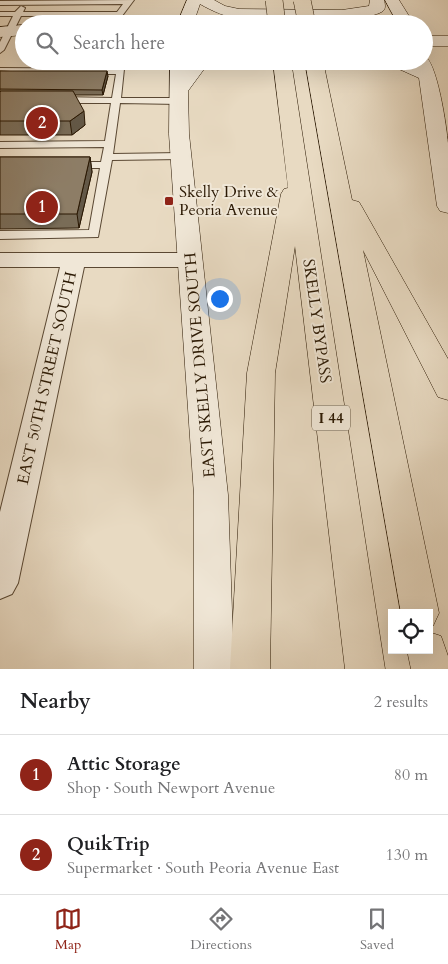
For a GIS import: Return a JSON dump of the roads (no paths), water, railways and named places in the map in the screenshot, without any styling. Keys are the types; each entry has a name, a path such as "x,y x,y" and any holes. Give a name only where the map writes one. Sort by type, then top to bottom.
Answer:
{"highway":[{"path":"274,0 276,15"},
{"path":"302,0 305,15"},
{"name":"SKELLY BYPASS","path":"283,70 365,669"},
{"path":"316,70 419,609"},
{"path":"250,669 261,373 296,168"},
{"path":"339,184 433,357 448,389"},
{"path":"429,654 431,669"}],"main road":[{"path":"188,15 194,0"},
{"path":"202,0 220,9 239,14 288,15"},
{"path":"353,15 376,8 377,0"},
{"path":"392,0 401,15"},
{"path":"433,41 448,41"},
{"name":"EAST SKELLY DRIVE SOUTH","path":"179,70 181,156 211,495 214,669"},
{"path":"179,96 196,70"},
{"path":"424,70 448,206"}],"street":[{"path":"0,260 190,260"},
{"name":"EAST 50TH STREET SOUTH","path":"0,583 11,488 74,260"}],"lane":[{"path":"17,14 24,1"},
{"path":"0,2 129,1"},
{"path":"0,14 119,14 129,1"},
{"path":"0,50 14,32"},
{"path":"0,71 121,71 94,234 0,235"},
{"path":"48,100 116,100 179,96"},
{"path":"0,145 109,144"},
{"path":"58,165 181,156"}],"place":[{"name":"QuikTrip","path":"42,123"},
{"name":"Skelly Drive & Peoria Avenue","path":"169,201"},
{"name":"Attic Storage","path":"42,207"}]}
